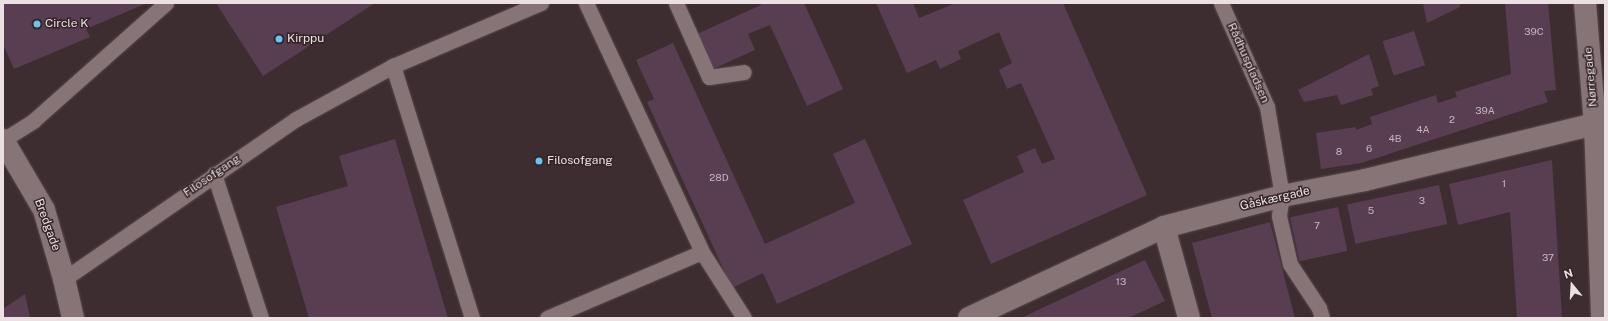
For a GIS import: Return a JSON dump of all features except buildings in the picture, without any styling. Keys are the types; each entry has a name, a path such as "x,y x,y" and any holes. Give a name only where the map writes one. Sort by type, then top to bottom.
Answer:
{"street":[{"name":"Nørregade","path":"1585,3 1595,124 1602,318"},
{"name":"Gåskærgade","path":"969,318 1164,227 1282,196 1365,180 1595,124"},
{"name":"Bredgade","path":"3,140 44,210 64,279 72,318"},
{"path":"1164,227 1189,318"}],"lane":[{"path":"3,140 33,121 166,3"},
{"name":"Filosofgang","path":"64,279 214,174 296,119 393,66 541,3"},
{"path":"586,3 702,252 744,318"},
{"path":"676,3 709,77 744,72"},
{"name":"Rådhuspladsen","path":"1221,3 1267,107 1282,196 1279,216 1290,264 1319,308 1322,318"},
{"path":"393,66 472,318"},
{"path":"214,174 261,318"},
{"path":"547,318 702,252"}],"place":[{"name":"Circle K","path":"37,24"},
{"name":"Kirppu","path":"279,39"},
{"name":"Filosofgang","path":"539,161"}]}
